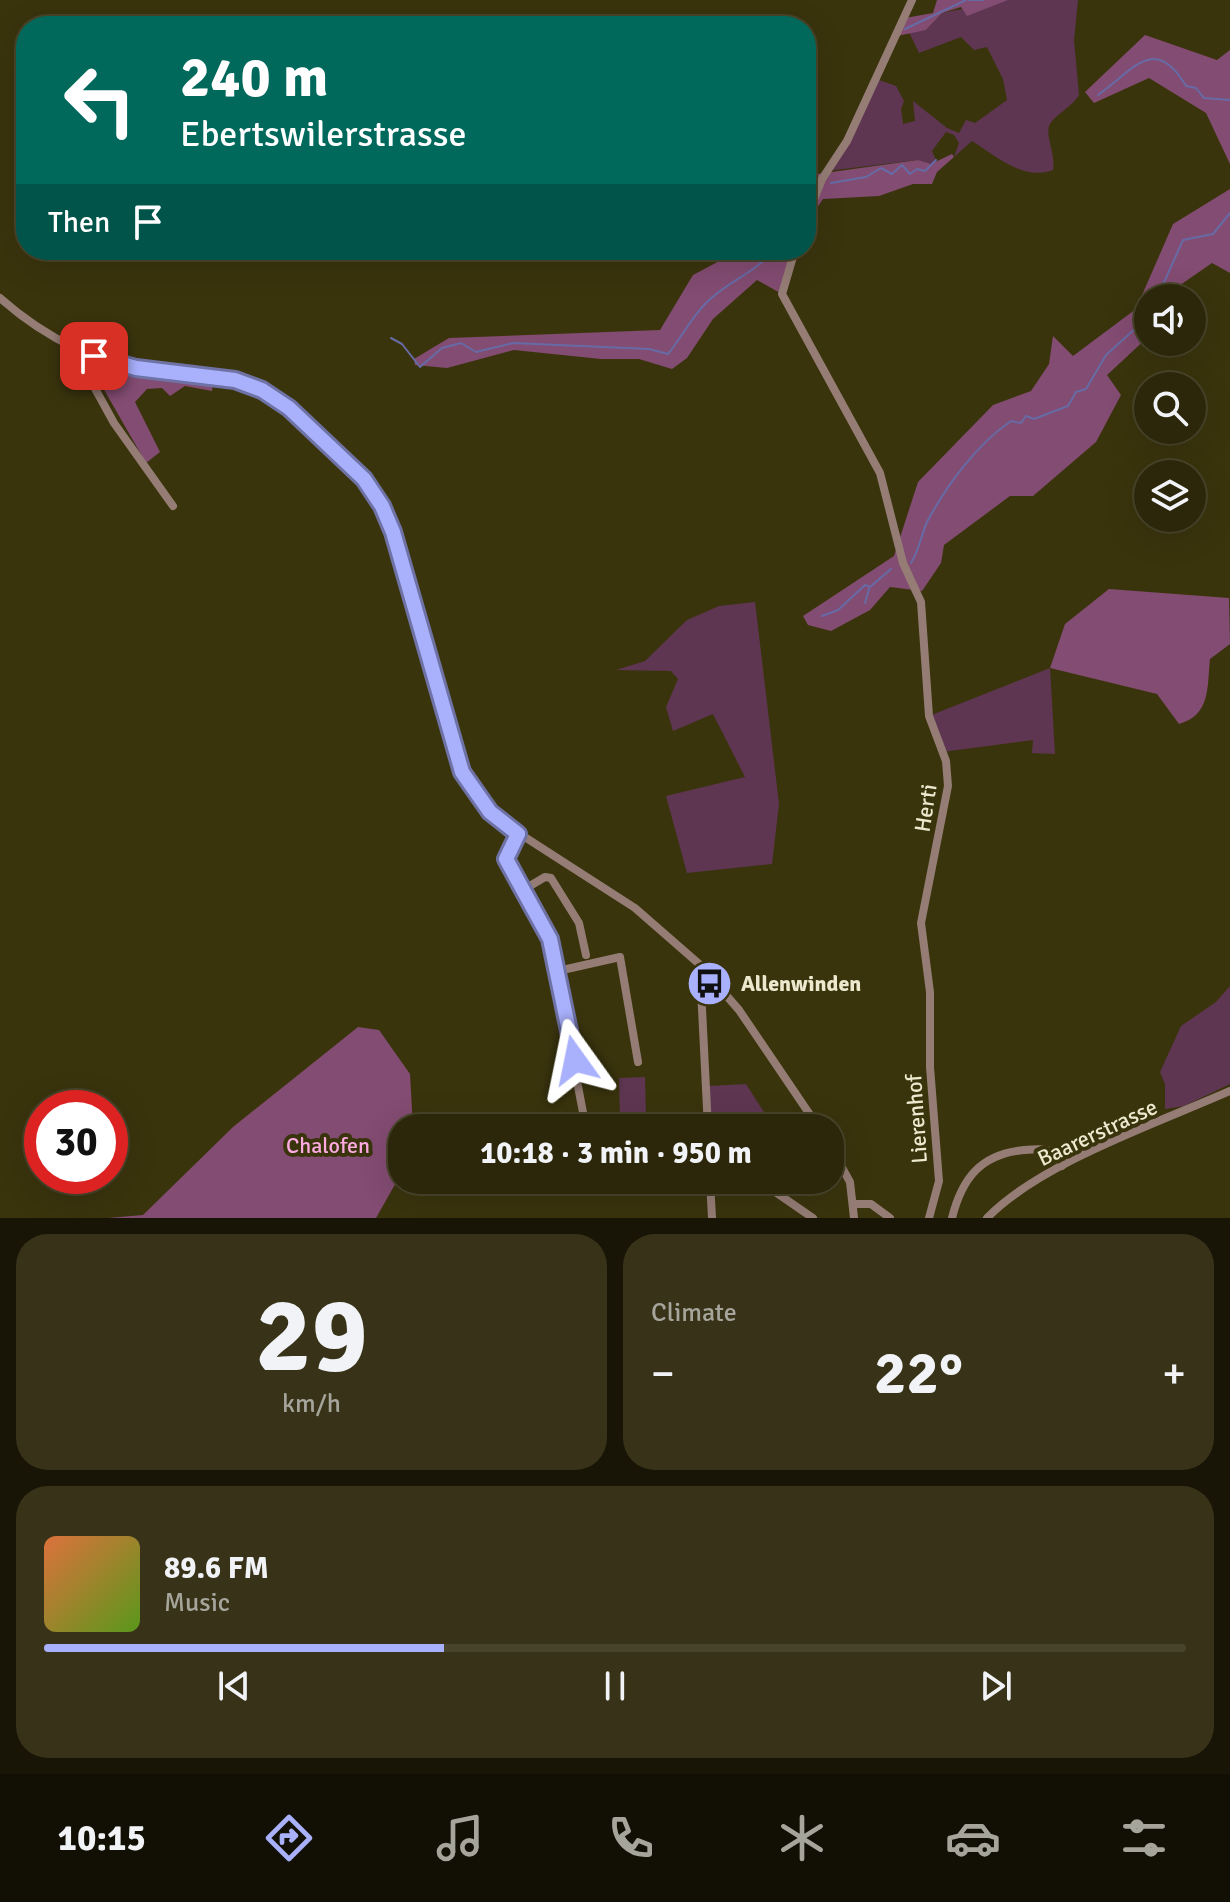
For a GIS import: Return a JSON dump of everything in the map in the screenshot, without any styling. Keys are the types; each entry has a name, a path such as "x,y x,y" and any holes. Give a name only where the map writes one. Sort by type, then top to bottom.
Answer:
{"street":[{"path":"816,194 822,179 847,141 912,0"},
{"name":"Herti","path":"792,260 782,294 880,473 903,563 921,602 929,716 946,761 948,778 944,820 921,923 930,1017"},
{"path":"0,298 38,328 84,352 136,368 222,378 262,390 289,408 364,479 382,506 393,532 462,772 490,812 518,834 635,908 708,973 746,1019 810,1114"},
{"path":"84,352 81,363 114,423 173,506"},
{"path":"518,834 506,859 550,939 583,1114"},
{"path":"523,890 545,877 551,878 579,923 586,955"},
{"path":"558,971 620,957 638,1062"},
{"path":"707,1114 701,989 708,973"},
{"name":"Lierenhof","path":"929,1218 939,1181 930,1017"},
{"name":"Baarerstrasse","path":"987,1218 1015,1193 1062,1166 1230,1091"},
{"path":"952,1218 965,1182 989,1159 1011,1152 1042,1149 1055,1153 1062,1166"},
{"path":"844,1169 855,1204 854,1218"},
{"path":"711,1194 712,1218"},
{"path":"778,1194 813,1218"},
{"path":"855,1204 871,1204 890,1218"}],"shaded area":[{"path":"1008,0 1078,0 1074,40 1079,95 1050,124 1053,170 1042,173 1021,170 972,141 954,157 959,143 954,135 946,132 932,151 936,160 931,164 917,160 827,171 879,80 896,86 904,101 901,109 903,124 915,121 913,101 947,128 959,133 966,120 975,123 1007,100 1003,79 987,47 974,50 961,37 919,53 909,32 926,30 942,13"},
{"path":"755,602 779,804 772,864 687,873 666,796 745,777 713,714 673,731 666,707 678,679 671,671 616,670 645,661 687,620 719,606"},
{"path":"1050,668 1055,754 1032,753 1033,740 942,752 929,716"},
{"path":"1230,986 1230,1084 1184,1106 1165,1109 1165,1084 1160,1072 1181,1026 1216,1002"},
{"path":"645,1077 646,1114 620,1114 619,1078"},
{"path":"746,1084 765,1114 711,1114 709,1086"}],"green space":[{"path":"937,0 1008,0 967,16 961,7 942,13 926,30 897,36 905,18 933,13"},
{"path":"1145,35 1217,60 1230,50 1230,164 1206,113 1149,78 1094,103 1085,92"},
{"path":"952,154 954,157 937,172 932,184 913,184 879,196 823,199 816,209 816,174 918,160 931,164"},
{"path":"1230,189 1230,273 1212,263 1182,284 1147,284 1173,224"},
{"path":"721,260 792,260 782,294 757,280 713,319 687,358 672,369 639,359 601,359 514,350 447,368 415,365 414,359 449,338 660,330 693,275"},
{"path":"1134,310 1134,350 1107,375 1121,395 1096,442 1033,496 1010,496 944,545 941,563 922,591 890,587 870,610 831,631 808,625 803,616 894,556 918,482 993,405 1031,391 1049,364 1053,336 1073,356"},
{"path":"87,360 114,368 213,381 212,391 185,386 170,396 162,388 147,389 135,402 160,452 146,463"},
{"path":"1109,589 1229,598 1230,644 1210,659 1205,699 1197,714 1189,720 1179,724 1157,694 1050,668 1065,624"},
{"name":"Chalofen","path":"358,1027 379,1030 410,1074 412,1114 388,1114 390,1194 376,1218 108,1218 143,1215 233,1127"}],"waterway":[{"path":"905,29 966,0"},
{"path":"969,0 983,0"},
{"path":"1098,95 1132,68 1153,59 1164,61 1186,86 1196,88 1204,98 1230,100"},
{"path":"831,183 866,177 881,168 892,174 902,165 910,174 917,169 925,171 936,160"},
{"path":"1163,284 1183,240 1213,234 1230,213"},
{"path":"391,338 402,344 420,367 442,348 461,343 476,352 513,343 649,349 668,354 706,303 764,260"},
{"path":"911,563 935,508 953,480 986,441 1011,421 1021,423 1026,416 1034,419 1068,406 1076,392 1086,389 1106,355 1134,330"},
{"path":"822,616 838,610 865,585 870,587 891,569"},
{"path":"865,603 869,589"}],"place":[{"name":"Allenwinden","path":"710,983"}],"route":[{"path":"94,356 136,368 235,380 262,390 289,408 372,489 393,532 455,756 479,799 518,834 506,859 550,939 575,1060"}]}
